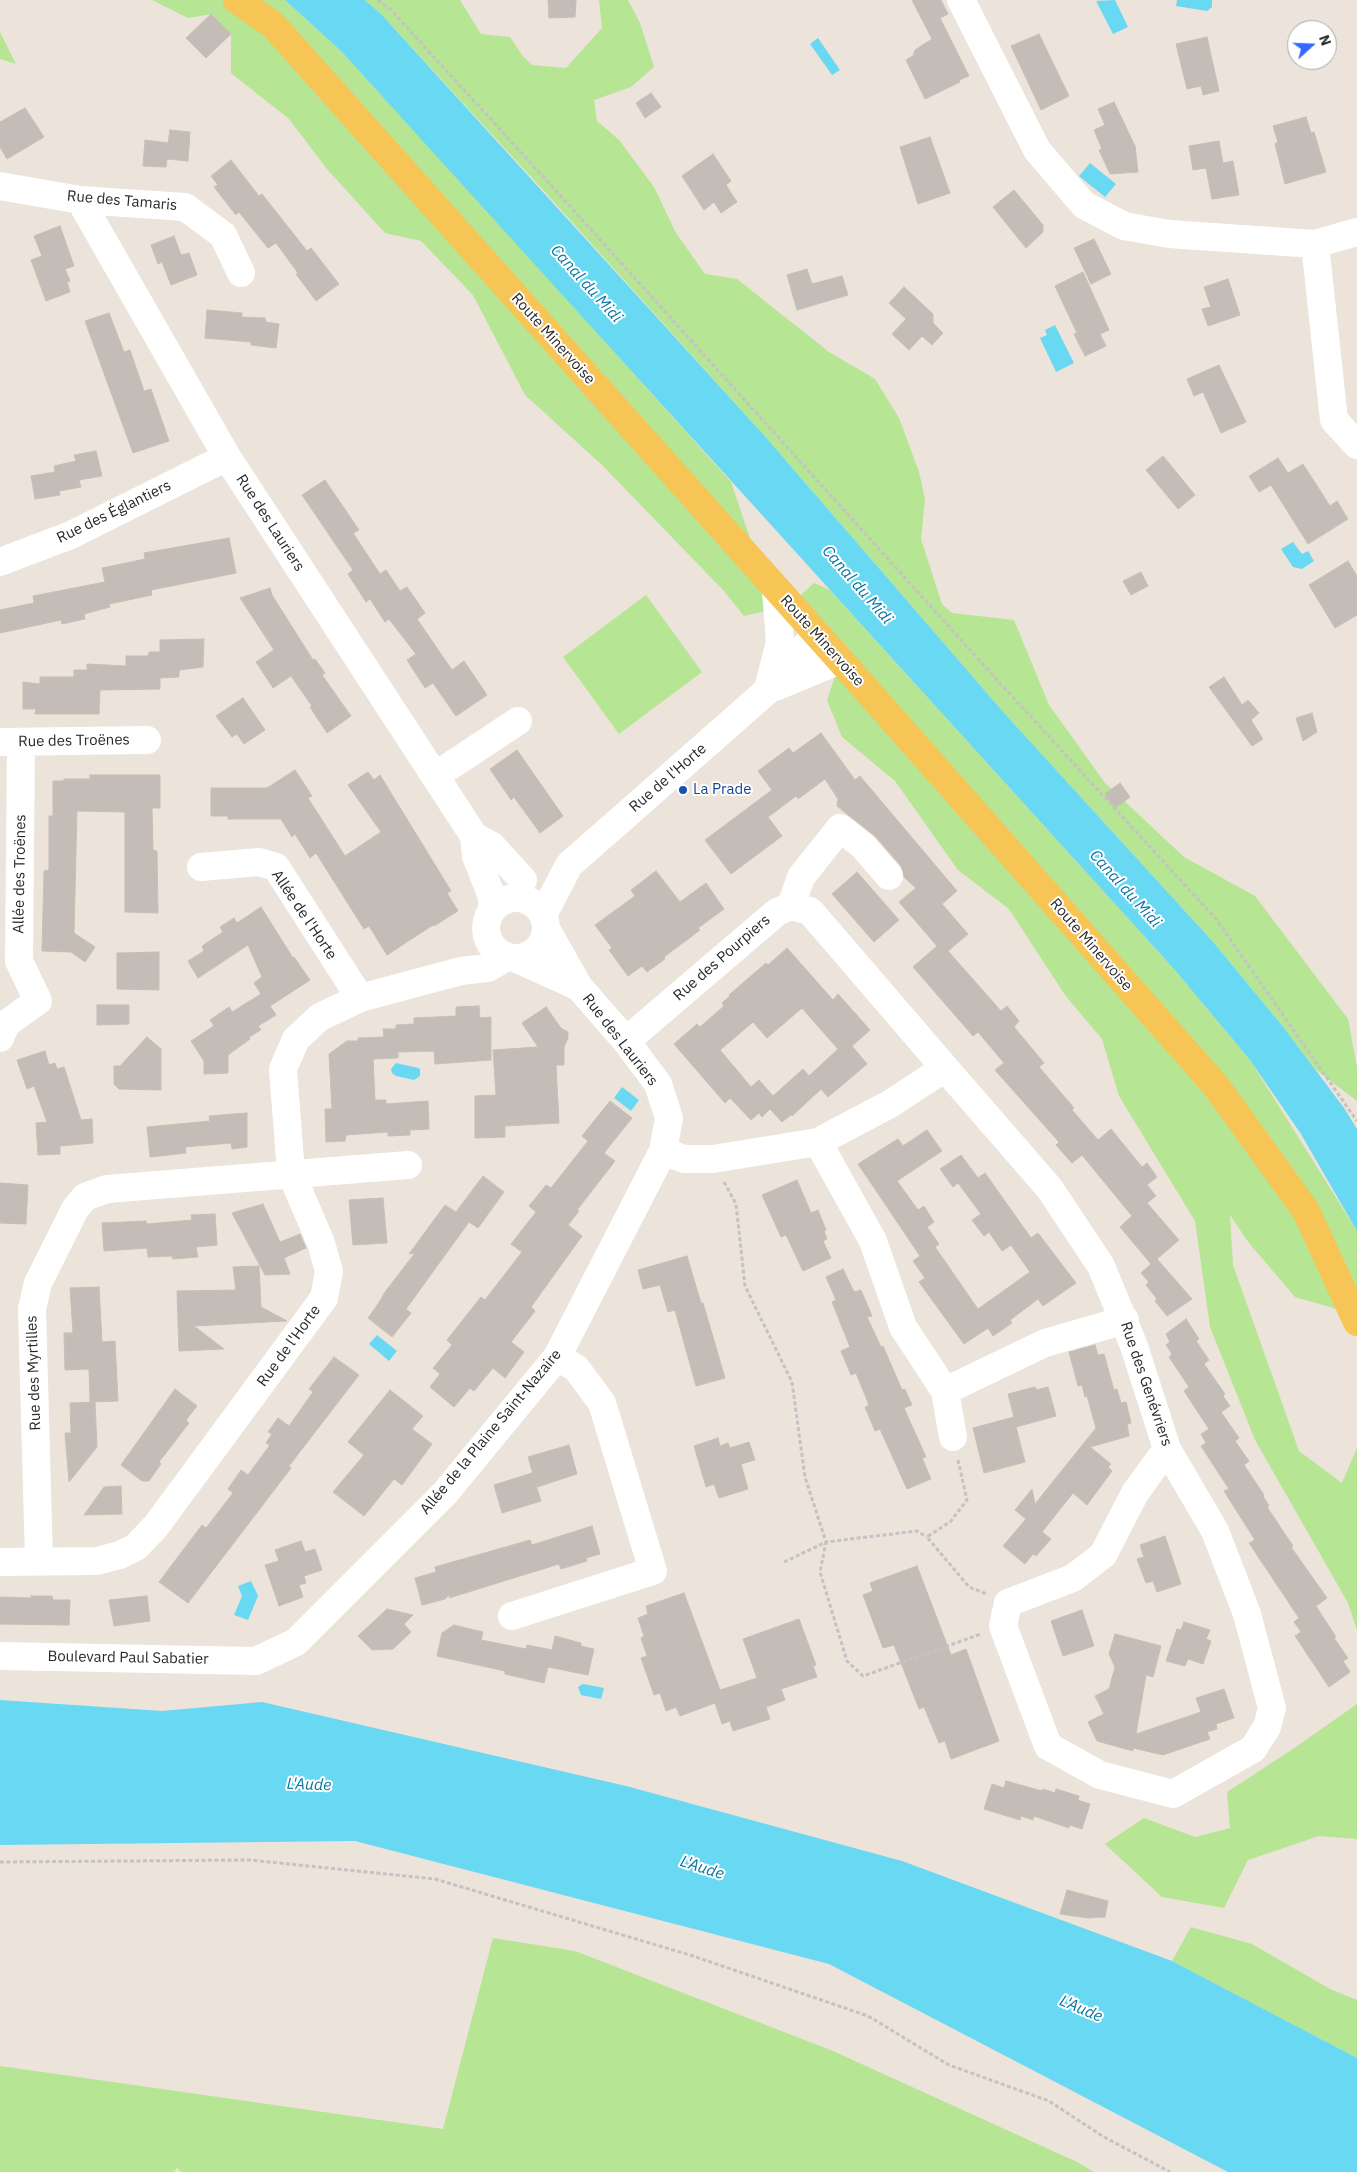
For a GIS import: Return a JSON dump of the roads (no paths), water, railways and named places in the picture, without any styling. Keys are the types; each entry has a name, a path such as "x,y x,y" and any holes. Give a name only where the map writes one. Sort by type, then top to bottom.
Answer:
{"main road":[{"name":"Route Minervoise","path":"237,0 273,25 776,591 840,660 1216,1086 1306,1211 1357,1322"}],"street":[{"path":"961,0 1037,150 1084,205 1124,226 1169,234 1315,244 1357,232"},
{"name":"Rue des Tamaris","path":"0,186 80,200 185,207 222,235 241,273"},
{"name":"Rue des Lauriers","path":"80,200 227,457 474,836 476,856 492,897 489,921"},
{"path":"1315,244 1334,420 1357,445"},
{"name":"Rue des Églantiers","path":"0,562 71,535 227,457"},
{"path":"767,691 780,642 776,591"},
{"name":"Rue de l'Horte","path":"522,889 569,865 767,691 816,634"},
{"name":"Rue de l'Horte","path":"767,691 840,660"},
{"path":"435,776 518,721"},
{"name":"Rue des Troënes","path":"10,742 147,740"},
{"name":"Allée des Troënes","path":"0,1038 6,1024 38,1001 19,961 10,742"},
{"path":"791,906 801,877 840,828 863,846 889,876"},
{"name":"Rue des Lauriers","path":"474,836 492,844 522,889"},
{"name":"Allée de l'Horte","path":"201,867 259,862 276,868 360,998"},
{"name":"Rue de l'Horte","path":"545,922 569,865"},
{"path":"461,971 476,953 489,921 505,899 522,889 545,922 544,938 540,946 533,953 511,958 493,947 489,921"},
{"name":"Rue des Genévriers","path":"791,906 810,911 1050,1189 1102,1266 1125,1320 1167,1449 1215,1531 1247,1614 1272,1708 1268,1727 1253,1749 1174,1794 1100,1775 1048,1746 1005,1614 1073,1578 1103,1555 1136,1493 1167,1449"},
{"name":"Rue des Pourpiers","path":"626,1041 777,912 791,906"},
{"name":"Rue des Lauriers","path":"545,922 579,987 626,1041 658,1084 669,1118 663,1151"},
{"name":"Rue des Lauriers","path":"511,958 579,987"},
{"name":"Rue de l'Horte","path":"0,1562 97,1561 120,1555 136,1547 156,1526 324,1298 329,1271 321,1243 291,1173 283,1069 296,1039 320,1017 360,998 461,971 488,968 511,958"},
{"path":"663,1151 684,1159 713,1159 818,1142 890,1104 945,1068"},
{"path":"818,1142 873,1242 903,1327 946,1391 953,1437"},
{"name":"Allée de la Plaine Saint-Nazaire","path":"256,1660 296,1642 389,1550 445,1492 557,1357 663,1151"},
{"name":"Rue des Myrtilles","path":"39,1561 32,1309 38,1283 75,1209 85,1198 107,1189 408,1165"},
{"path":"946,1391 1045,1343 1125,1320"},
{"path":"512,1616 653,1571 602,1403 576,1368 557,1357"},
{"name":"Boulevard Paul Sabatier","path":"0,1656 256,1660"}],"water":[{"name":"Canal du Midi","path":"285,0 365,0 382,15 762,433 1005,714 1214,943 1284,1028 1344,1108 1357,1129 1357,1231 1301,1134 1250,1060 1174,969 342,52"},
{"path":"1115,0 1128,27 1113,34 1096,1"},
{"path":"1177,0 1212,0 1212,7 1207,11 1176,6"},
{"path":"818,38 840,70 832,75 810,44"},
{"path":"1090,163 1116,184 1105,197 1079,176"},
{"path":"1055,325 1074,363 1056,372 1040,338 1047,335 1045,330"},
{"path":"1293,542 1302,554 1308,551 1314,561 1302,569 1293,567 1281,549"},
{"path":"396,1063 420,1069 420,1076 414,1080 396,1076 392,1073 391,1069"},
{"path":"622,1087 639,1100 631,1111 614,1098"},
{"path":"377,1335 397,1351 389,1361 369,1344"},
{"path":"251,1581 258,1596 248,1620 234,1615 242,1596 238,1586"},
{"path":"583,1684 604,1688 601,1699 581,1695 578,1687"},
{"name":"L'Aude","path":"0,1700 162,1711 262,1702 626,1786 902,1861 1172,1961 1357,2058 1357,2172 1228,2172 829,1964 355,1841 0,1845"}],"place":[{"name":"La Prade","path":"683,790"}]}
